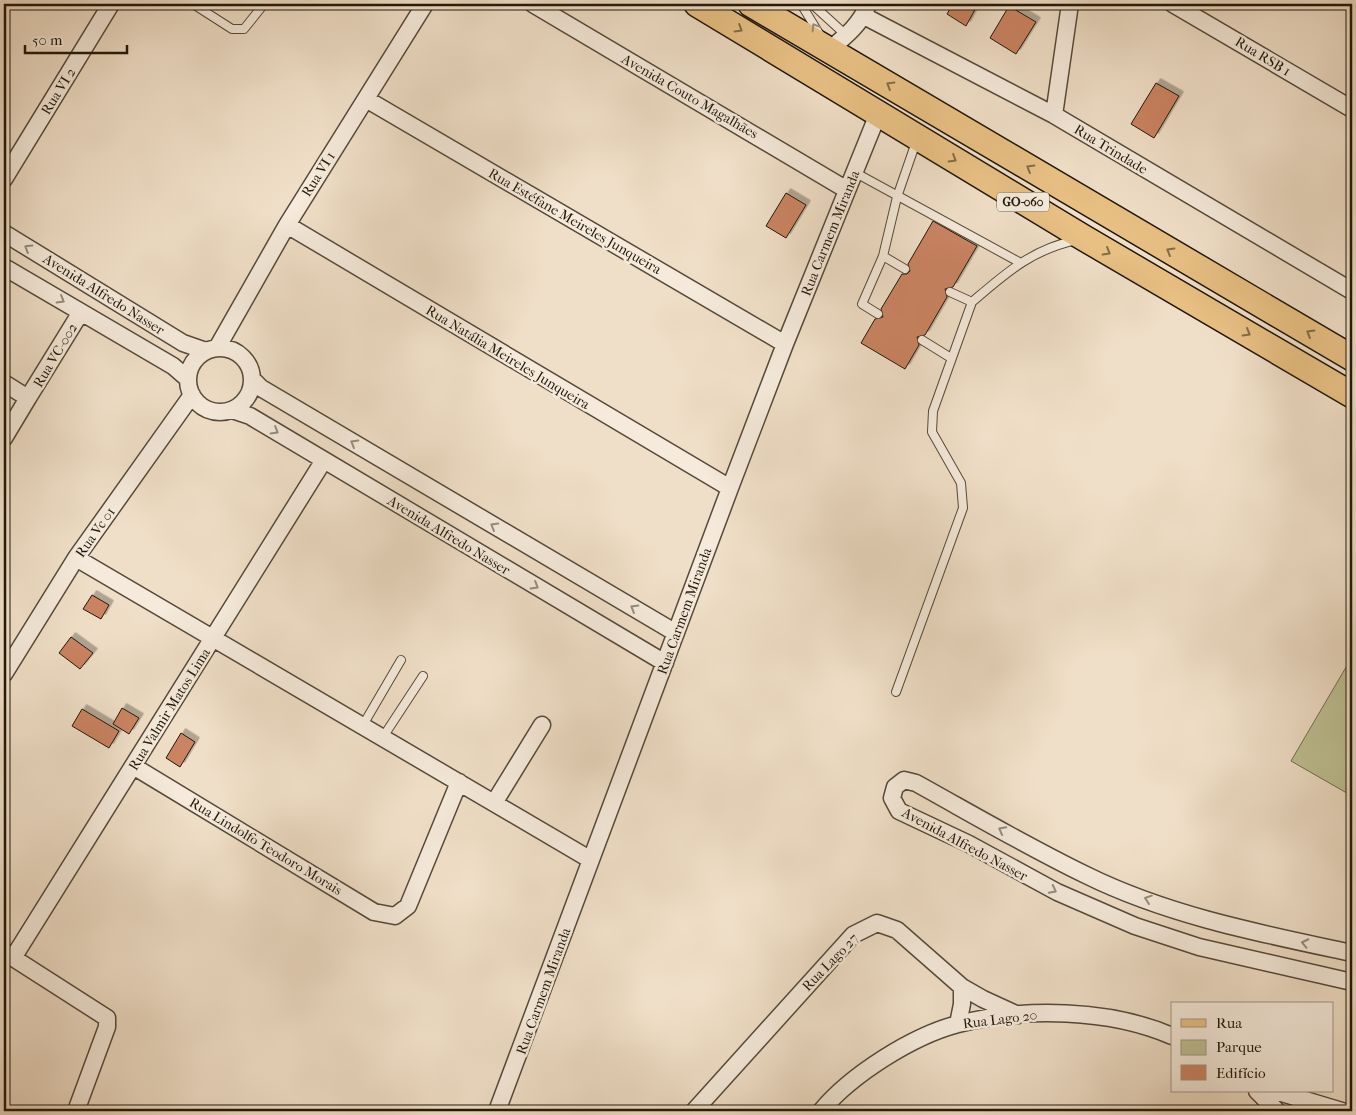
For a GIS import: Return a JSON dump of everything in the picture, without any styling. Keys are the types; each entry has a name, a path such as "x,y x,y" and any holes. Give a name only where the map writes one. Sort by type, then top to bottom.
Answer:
{"main road":[{"name":"GO-060","path":"697,4 1084,238 1352,395"},
{"name":"GO-060","path":"752,4 838,42 1352,358"}],"street":[{"name":"Rua VI 2","path":"4,179 111,4"},
{"name":"Rua VI 1","path":"212,350 287,225 425,4"},
{"name":"Avenida Couto Magalhães","path":"533,4 847,190"},
{"path":"1054,115 1070,4"},
{"name":"Rua RSB 1","path":"1173,4 1352,109"},
{"path":"838,42 866,10"},
{"name":"Rua Trindade","path":"866,10 1054,115 1352,291"},
{"name":"Rua Estéfane Meireles Junqueira","path":"366,99 785,344"},
{"name":"Rua Carmem Miranda","path":"498,1111 537,1011 591,860 730,488 785,344 878,114"},
{"name":"Rua Natália Meireles Junqueira","path":"287,225 730,488"},
{"name":"Avenida Alfredo Nasser","path":"4,233 183,343 212,350"},
{"name":"Avenida Alfredo Nasser","path":"4,267 173,366 188,379"},
{"path":"106,326 120,304"},
{"name":"Rua VC-002","path":"4,438 81,312"},
{"path":"252,379 250,392 244,401 232,410 222,412 210,411 199,404 192,395 188,379 192,364 212,350 224,348 239,354 246,361 252,379 261,388 676,633"},
{"path":"4,383 28,398"},
{"name":"Rua Vc 01","path":"4,674 76,558 192,395"},
{"name":"Avenida Alfredo Nasser","path":"232,410 250,416 665,663"},
{"name":"Rua Valmir Matos Lima","path":"8,955 133,766 324,460"},
{"path":"76,558 214,637 591,860"},
{"path":"494,803 542,725"},
{"name":"Rua Lindolfo Teodoro Morais","path":"133,766 374,912 395,916 402,913 408,906 459,782"},
{"name":"Avenida Alfredo Nasser","path":"1352,953 1220,922 1145,899 1087,876 916,783 904,780 895,787 892,798 898,811 969,844 1057,892 1135,926 1200,947 1352,982"},
{"name":"Rua Lago 27","path":"694,1111 853,935 876,923 897,930 962,987 983,999 1018,1014"},
{"path":"8,955 100,1012 106,1018 107,1027 76,1111"},
{"path":"958,1024 962,1004 962,987"},
{"name":"Rua Lago 20","path":"822,1111 868,1067 916,1041 958,1024 1018,1014 1057,1013 1098,1017 1137,1025 1171,1036"},
{"path":"1259,1092 1277,1111"},
{"path":"1278,1092 1335,1110"}],"lane":[{"path":"197,5 232,28 244,29 253,21 264,4"},
{"path":"801,4 838,42"},
{"path":"812,4 838,42"},
{"path":"878,314 862,304 883,256 898,197 917,137"},
{"path":"854,172 1019,262"},
{"path":"896,692 963,508 961,483 932,432 933,411 972,302 1019,262 1061,243 1084,238"},
{"path":"883,256 905,269"},
{"path":"950,292 972,302"},
{"path":"922,340 951,358"},
{"path":"362,725 402,660"},
{"path":"383,737 423,676"}],"green space":[{"path":"1352,657 1352,796 1291,761"}],"building":[{"path":"953,4 978,4 966,26 947,14"},
{"path":"1009,6 1036,22 1016,54 990,38"},
{"path":"1156,83 1179,96 1154,138 1131,124"},
{"path":"786,193 806,205 786,238 766,226"},
{"path":"933,221 977,246 953,287 945,289 947,297 925,335 917,337 919,345 905,369 861,343 875,319 883,317 881,309 902,274 907,274 910,271 908,264"},
{"path":"92,595 109,605 101,619 83,609"},
{"path":"71,637 93,653 80,669 59,653"},
{"path":"122,708 139,718 129,734 113,724"},
{"path":"82,709 119,731 109,748 72,726"},
{"path":"181,733 195,742 180,767 166,758"}]}
